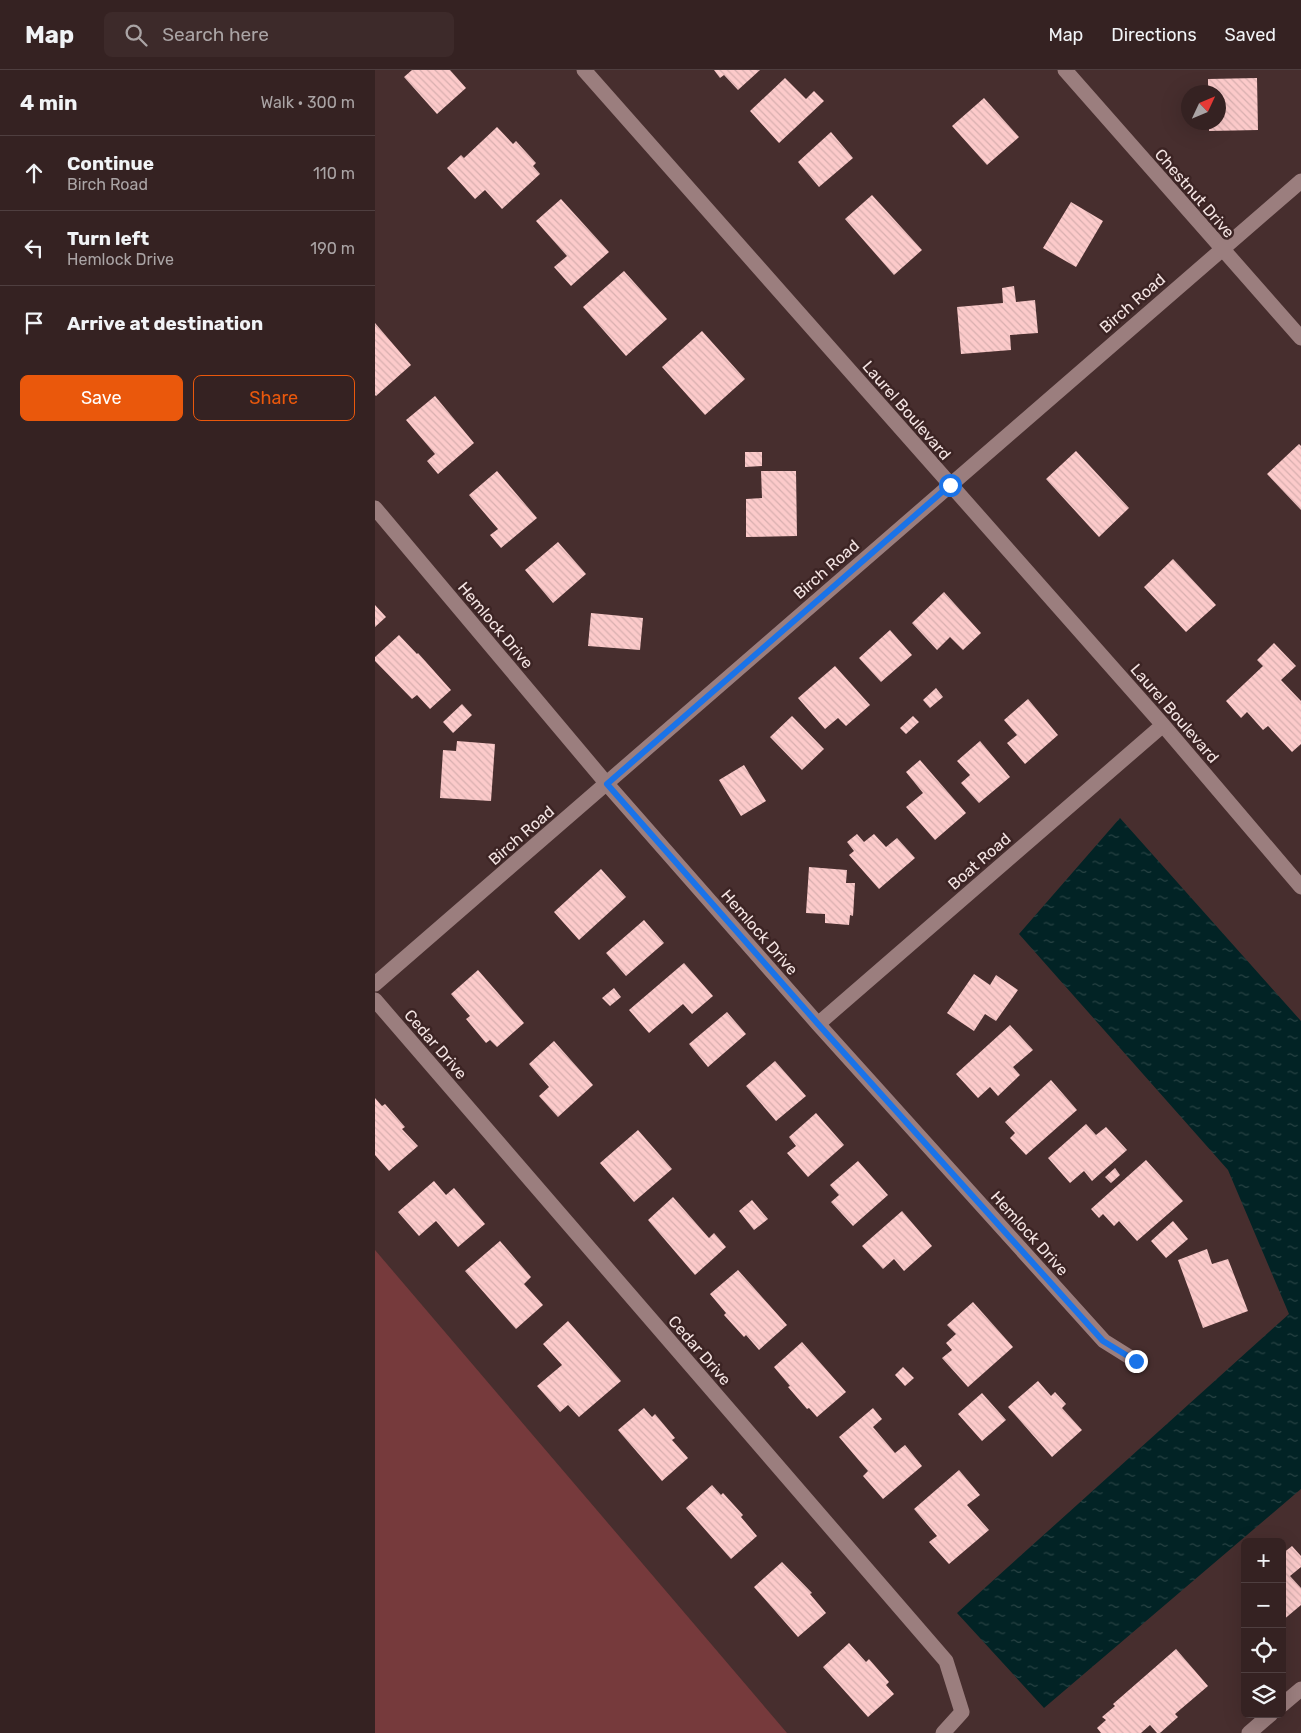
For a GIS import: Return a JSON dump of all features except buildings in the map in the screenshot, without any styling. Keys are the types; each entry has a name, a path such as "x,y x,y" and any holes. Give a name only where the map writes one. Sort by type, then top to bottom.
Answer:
{"street":[{"name":"Laurel Boulevard","path":"585,70 1163,725 1301,887"},
{"name":"Chestnut Drive","path":"1065,70 1301,338"},
{"name":"Birch Road","path":"375,984 1301,181"},
{"name":"Hemlock Drive","path":"375,508 607,784 818,1024 1103,1341 1136,1361"},
{"name":"Boat Road","path":"818,1024 1163,725"},
{"name":"Cedar Drive","path":"375,1000 946,1661 962,1712 943,1733"},
{"path":"1286,1702 1301,1689"},
{"path":"1249,1733 1266,1718"}],"shaded area":[{"path":"375,1250 787,1733 375,1733"}],"water":[{"path":"1120,818 1301,1021 1301,1489 1243,1538 1241,1538 1241,1540 1044,1708 957,1613 1289,1314 1228,1170 1019,934"}],"route":[{"path":"950,485 607,784 818,1024 1103,1341 1136,1361"}]}
